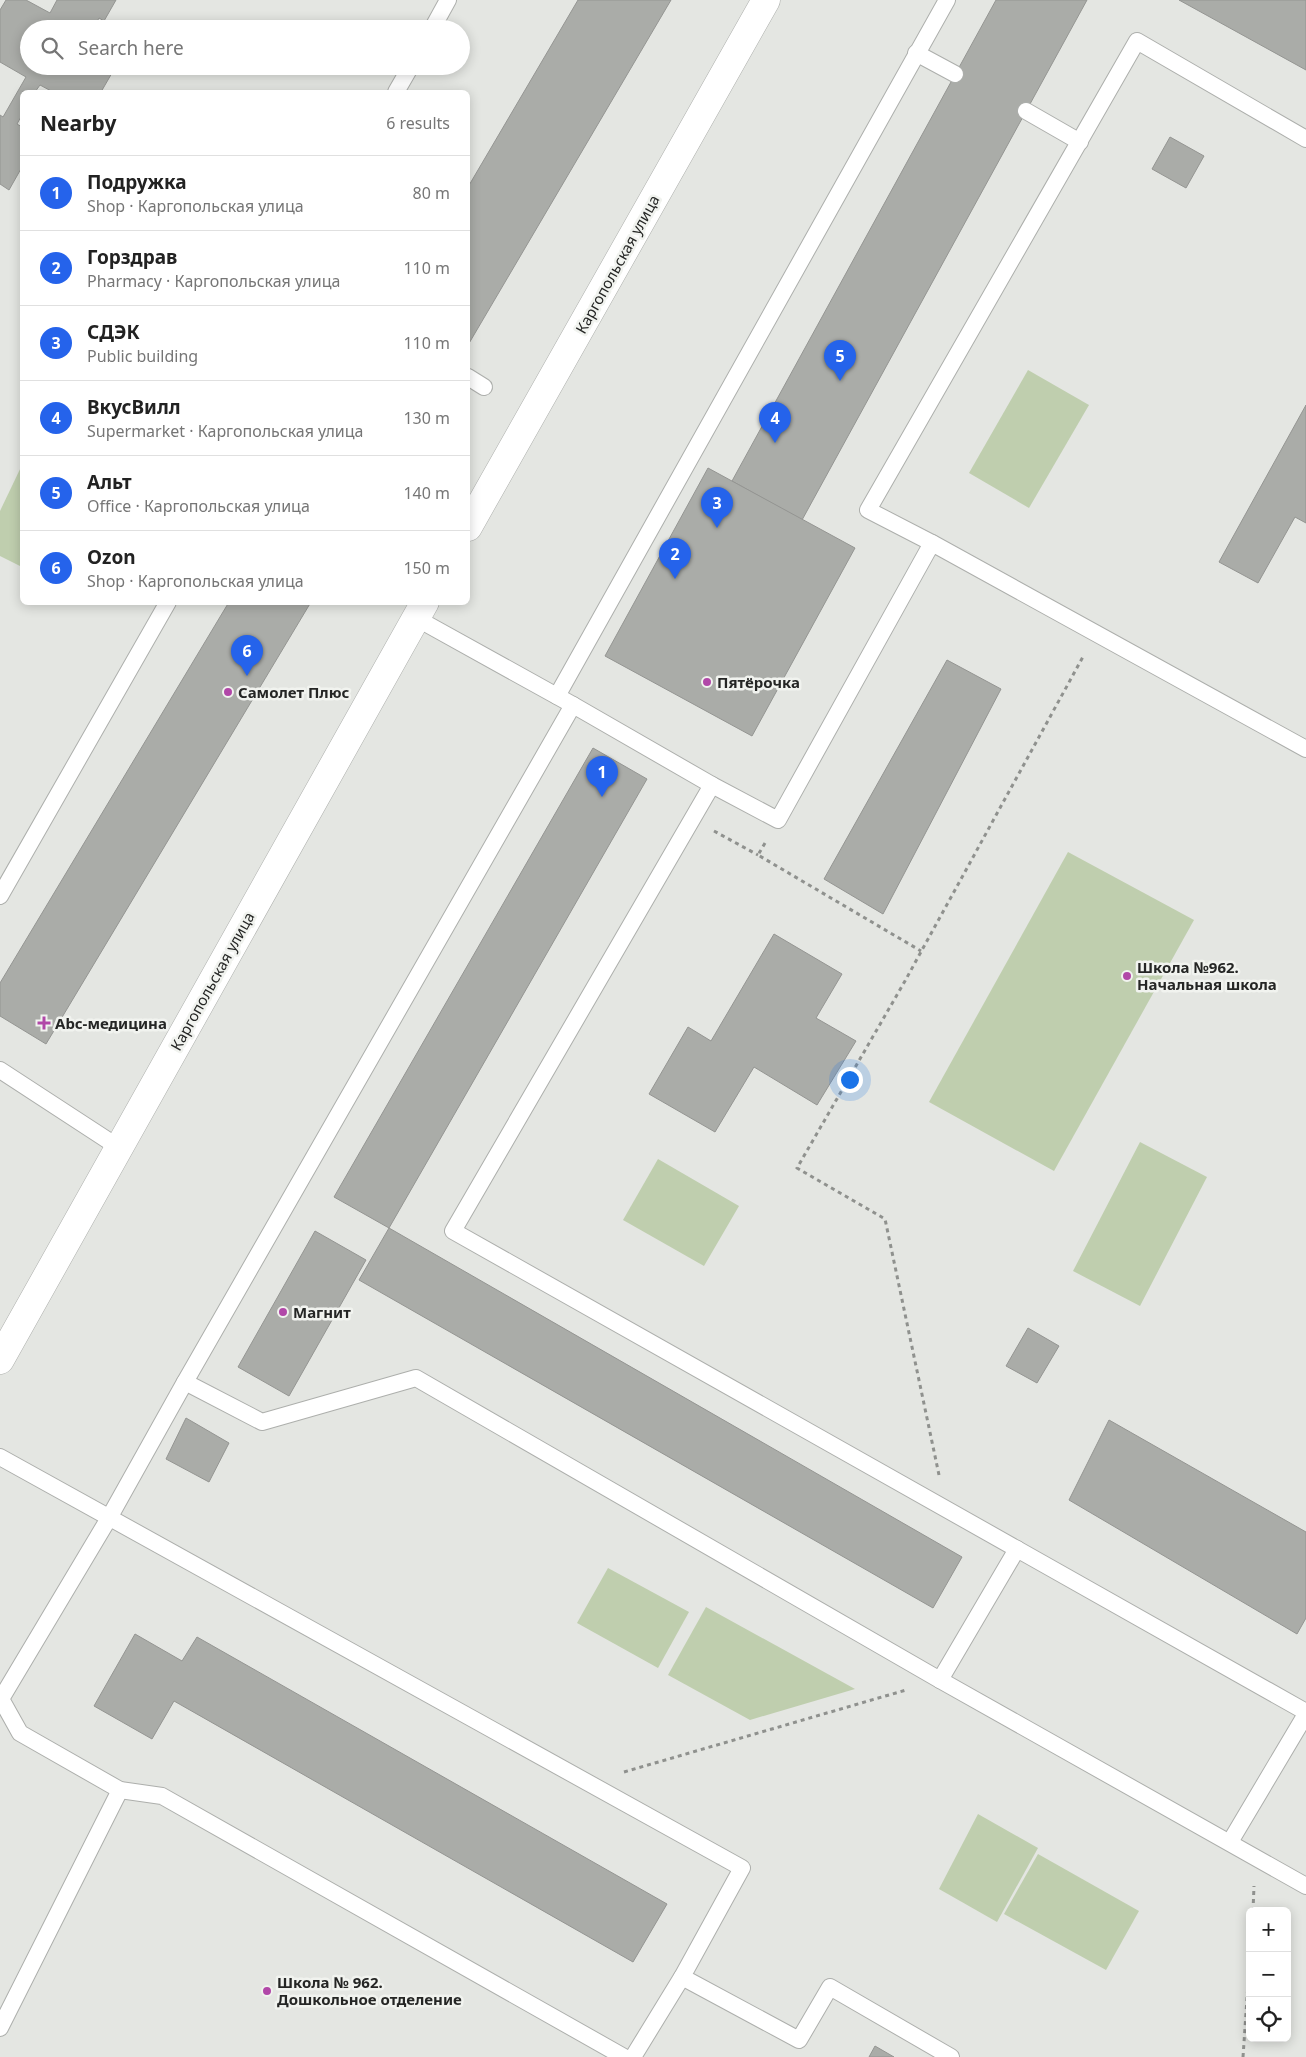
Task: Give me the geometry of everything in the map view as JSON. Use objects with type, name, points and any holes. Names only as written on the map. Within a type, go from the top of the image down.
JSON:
[{"type":"street","name":"Каргопольская улица","points":[[470,523],[766,0]]},
{"type":"street","name":"Каргопольская улица","points":[[0,1360],[421,610]]},
{"type":"lane","points":[[437,20],[448,0]]},
{"type":"lane","points":[[557,696],[947,0]]},
{"type":"lane","points":[[1306,139],[1138,41],[868,510],[932,543],[1306,749]]},
{"type":"lane","points":[[916,53],[956,74]]},
{"type":"lane","points":[[397,90],[405,75]]},
{"type":"lane","points":[[1026,111],[1080,142]]},
{"type":"lane","points":[[470,379],[484,388]]},
{"type":"lane","points":[[421,610],[557,696],[712,785],[778,820],[932,543]]},
{"type":"lane","points":[[0,896],[166,605]]},
{"type":"lane","points":[[573,705],[109,1518],[1,1699],[20,1733],[120,1790],[162,1796],[624,2057]]},
{"type":"lane","points":[[712,785],[691,818],[453,1231],[1306,1713],[1230,1842]]},
{"type":"lane","points":[[0,1070],[118,1147]]},
{"type":"lane","points":[[185,1382],[262,1422],[416,1378],[940,1680],[1306,1886]]},
{"type":"lane","points":[[0,1457],[742,1868],[682,1977],[633,2057]]},
{"type":"lane","points":[[940,1680],[1017,1549]]},
{"type":"lane","points":[[0,2028],[120,1790]]},
{"type":"lane","points":[[682,1977],[799,2040],[830,1987],[951,2057]]},
{"type":"path","points":[[947,1510],[885,1219],[797,1168],[921,952],[1096,634]]},
{"type":"path","points":[[691,818],[758,855],[921,952]]},
{"type":"path","points":[[758,855],[778,820]]},
{"type":"path","points":[[589,1782],[940,1680]]},
{"type":"path","points":[[1243,2057],[1247,1997]]},
{"type":"green space","points":[[1028,370],[1089,405],[1029,508],[969,473]]},
{"type":"green space","points":[[20,469],[20,566],[0,556],[0,511]]},
{"type":"green space","points":[[1068,852],[1194,920],[1054,1171],[929,1102]]},
{"type":"green space","points":[[1140,1142],[1207,1177],[1140,1306],[1073,1271]]},
{"type":"green space","points":[[658,1159],[739,1206],[704,1266],[623,1220]]},
{"type":"green space","points":[[608,1568],[689,1612],[658,1668],[577,1623]]},
{"type":"green space","points":[[706,1607],[855,1689],[750,1720],[668,1675]]},
{"type":"green space","points":[[978,1814],[1038,1848],[997,1922],[939,1889]]},
{"type":"green space","points":[[1038,1854],[1139,1911],[1106,1970],[1004,1914]]},
{"type":"building","points":[[6,0],[26,0],[50,13],[57,0],[116,0],[105,20],[99,18],[98,20],[20,20],[20,74],[0,62],[0,10]]},
{"type":"building","points":[[578,0],[671,0],[470,342],[470,184]]},
{"type":"building","points":[[996,0],[1087,0],[802,520],[732,481]]},
{"type":"building","points":[[1179,0],[1306,0],[1306,70]]},
{"type":"building","points":[[23,75],[111,75],[102,90],[49,90],[40,85],[36,90],[20,90],[20,119],[17,124],[20,126],[20,171],[9,190],[0,184],[0,115],[3,117],[26,77]]},
{"type":"building","points":[[1170,137],[1204,156],[1186,188],[1152,169]]},
{"type":"building","points":[[1306,405],[1306,523],[1295,517],[1258,583],[1219,562]]},
{"type":"building","points":[[708,468],[855,548],[752,736],[605,656]]},
{"type":"building","points":[[227,605],[309,605],[46,1044],[0,1016],[0,983]]},
{"type":"building","points":[[947,660],[1001,689],[883,914],[824,879]]},
{"type":"building","points":[[593,748],[647,779],[389,1228],[334,1197]]},
{"type":"building","points":[[774,934],[842,974],[816,1018],[856,1041],[817,1105],[754,1067],[715,1132],[649,1094],[688,1027],[711,1041]]},
{"type":"building","points":[[389,1228],[962,1557],[933,1608],[359,1280]]},
{"type":"building","points":[[315,1231],[366,1260],[289,1396],[238,1367]]},
{"type":"building","points":[[1028,1328],[1059,1346],[1037,1383],[1006,1366]]},
{"type":"building","points":[[186,1418],[229,1443],[209,1482],[166,1459]]},
{"type":"building","points":[[1109,1420],[1306,1532],[1306,1618],[1297,1634],[1069,1500]]},
{"type":"building","points":[[135,1634],[182,1661],[197,1637],[667,1904],[633,1962],[174,1701],[152,1739],[94,1706]]},
{"type":"building","points":[[875,2046],[894,2057],[869,2057]]},
{"type":"place","name":"Альт","points":[[840,381]]},
{"type":"place","name":"ВкусВилл","points":[[775,443]]},
{"type":"place","name":"СДЭК","points":[[717,528]]},
{"type":"place","name":"Горздрав","points":[[675,579]]},
{"type":"place","name":"Ozon","points":[[247,676]]},
{"type":"place","name":"Пятёрочка","points":[[707,682]]},
{"type":"place","name":"Самолет Плюс","points":[[228,692]]},
{"type":"place","name":"Подружка","points":[[602,797]]},
{"type":"place","name":"Школа №962. Начальная школа","points":[[1127,976]]},
{"type":"place","name":"Abc-медицина","points":[[44,1023]]},
{"type":"place","name":"Магнит","points":[[283,1312]]},
{"type":"place","name":"Школа № 962. Дошкольное отделение","points":[[267,1991]]}]
